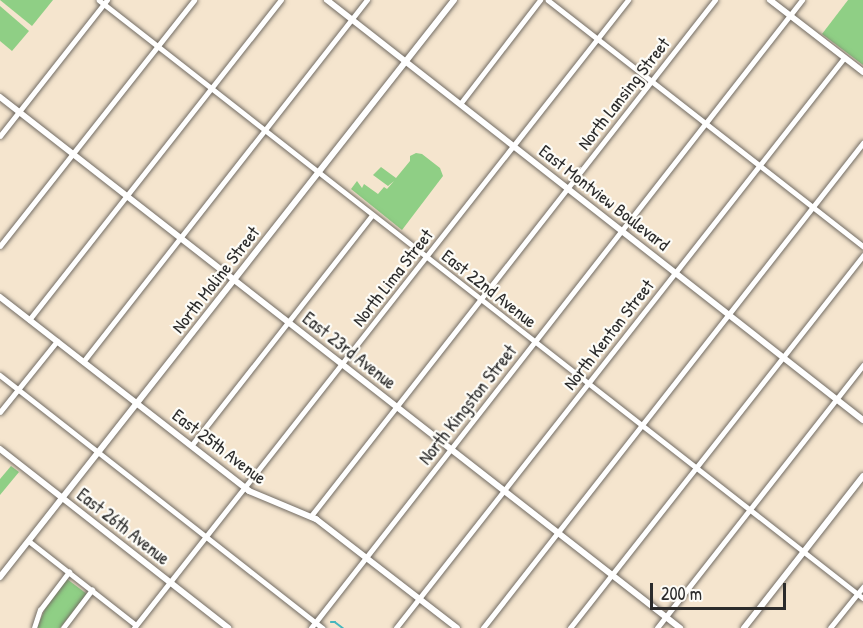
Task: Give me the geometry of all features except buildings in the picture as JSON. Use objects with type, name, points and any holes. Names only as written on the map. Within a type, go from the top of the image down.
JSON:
[{"type":"street","points":[[0,246],[194,0]]},
{"type":"street","points":[[29,320],[281,0]]},
{"type":"street","name":"East Montview Boulevard","points":[[327,0],[863,420]]},
{"type":"street","points":[[83,362],[367,0]]},
{"type":"street","name":"North Moline Street","points":[[0,577],[454,0]]},
{"type":"street","points":[[460,104],[540,0]]},
{"type":"street","points":[[548,0],[863,246]]},
{"type":"street","name":"North Lima Street","points":[[135,626],[343,365],[628,0]]},
{"type":"street","name":"North Lansing Street","points":[[311,516],[715,0]]},
{"type":"street","points":[[770,0],[863,72]]},
{"type":"street","name":"North Kingston Street","points":[[311,628],[802,0]]},
{"type":"street","points":[[0,136],[103,1]]},
{"type":"street","name":"East 22nd Avenue","points":[[103,1],[157,46],[863,598]]},
{"type":"street","name":"North Kenton Street","points":[[396,628],[844,58]]},
{"type":"street","name":"East 23rd Avenue","points":[[0,97],[680,628]]},
{"type":"street","points":[[483,628],[863,143]]},
{"type":"street","points":[[191,447],[372,214]]},
{"type":"street","points":[[570,628],[863,255]]},
{"type":"street","name":"East 25th Avenue","points":[[0,297],[245,488],[268,501],[311,516],[457,628]]},
{"type":"street","points":[[0,412],[57,341]]},
{"type":"street","points":[[657,628],[863,365]]},
{"type":"street","points":[[0,375],[323,628]]},
{"type":"street","name":"East 26th Avenue","points":[[0,449],[228,628]]},
{"type":"street","points":[[744,628],[863,476]]},
{"type":"street","points":[[29,541],[135,626]]},
{"type":"street","points":[[34,628],[40,610],[69,572]]},
{"type":"street","points":[[830,628],[863,587]]},
{"type":"street","points":[[63,628],[92,590]]},
{"type":"green space","points":[[0,0],[53,0],[32,26]]},
{"type":"green space","points":[[848,0],[863,0],[863,65],[822,34]]},
{"type":"green space","points":[[0,6],[29,31],[12,51],[0,41]]},
{"type":"green space","points":[[416,153],[422,154],[440,168],[443,176],[402,230],[351,189],[357,181],[362,188],[364,184],[378,194],[384,187],[387,189],[394,181],[388,186],[373,175],[381,167],[396,178],[410,161],[410,156]]},
{"type":"green space","points":[[11,466],[19,472],[0,495],[0,479]]},
{"type":"green space","points":[[67,579],[87,594],[60,628],[37,628],[45,609]]},
{"type":"waterway","points":[[331,622],[343,628]]}]
